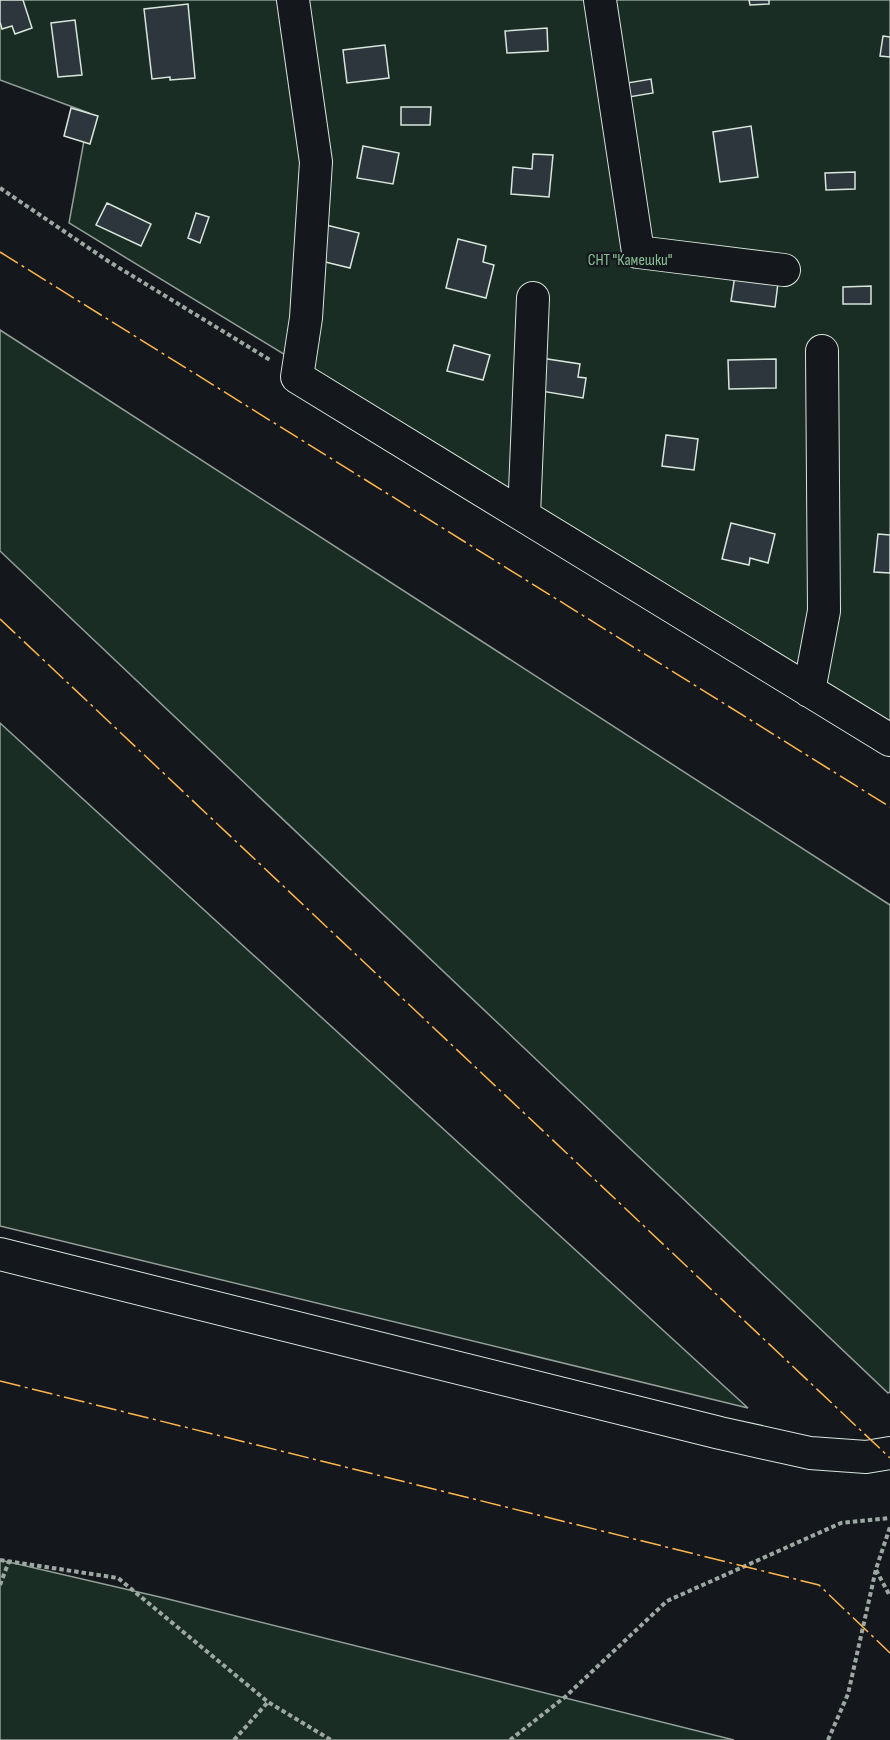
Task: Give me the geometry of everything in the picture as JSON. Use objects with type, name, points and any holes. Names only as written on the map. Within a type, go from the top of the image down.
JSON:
[{"type":"street","points":[[293,0],[316,162],[306,318],[297,376],[890,740]]},
{"type":"street","points":[[600,0],[638,252],[784,270]]},
{"type":"street","points":[[524,516],[533,298]]},
{"type":"street","points":[[810,691],[824,611],[822,351]]},
{"type":"street","points":[[0,1254],[720,1433],[810,1453],[866,1457],[890,1453]]},
{"type":"path","points":[[0,188],[108,261],[297,376]]},
{"type":"path","points":[[510,1740],[565,1697],[668,1601],[841,1523],[890,1518]]},
{"type":"path","points":[[828,1740],[848,1694],[876,1569],[890,1527]]},
{"type":"path","points":[[0,1560],[118,1578],[268,1702],[331,1740]]},
{"type":"path","points":[[0,1585],[9,1561]]},
{"type":"path","points":[[876,1569],[890,1596]]},
{"type":"path","points":[[234,1740],[268,1702]]},
{"type":"green space","name":"СНТ \"Камешки\"","points":[[0,0],[890,0],[890,724],[69,223],[89,113],[0,80]]},
{"type":"green space","points":[[0,330],[890,905],[890,1392],[888,1393],[0,551]]},
{"type":"green space","points":[[0,723],[748,1408],[0,1226]]},
{"type":"green space","points":[[0,1560],[164,1598],[734,1740],[0,1740]]},
{"type":"building","points":[[0,0],[23,0],[32,28],[15,34],[12,26],[2,29]]},
{"type":"building","points":[[749,0],[769,0],[769,4],[750,5]]},
{"type":"building","points":[[188,4],[195,78],[152,79],[144,9]]},
{"type":"building","points":[[75,20],[82,75],[58,77],[51,23]]},
{"type":"building","points":[[547,28],[548,51],[507,53],[505,31]]},
{"type":"building","points":[[883,36],[890,37],[890,57],[880,56]]},
{"type":"building","points":[[385,45],[389,78],[347,83],[343,50]]},
{"type":"building","points":[[651,79],[653,93],[629,97],[627,83]]},
{"type":"building","points":[[401,107],[431,107],[430,125],[401,125]]},
{"type":"building","points":[[71,108],[98,116],[90,144],[64,136]]},
{"type":"building","points":[[751,126],[758,177],[720,182],[713,132]]},
{"type":"building","points":[[363,146],[399,153],[393,184],[357,178]]},
{"type":"building","points":[[533,154],[553,155],[549,197],[511,194],[513,167],[532,169]]},
{"type":"building","points":[[855,172],[855,189],[826,190],[825,173]]},
{"type":"building","points":[[107,203],[151,224],[141,246],[96,225]]},
{"type":"building","points":[[196,213],[209,217],[200,243],[188,238]]},
{"type":"building","points":[[326,225],[359,233],[350,268],[317,260]]},
{"type":"building","points":[[458,239],[486,246],[483,262],[494,265],[486,298],[446,288]]},
{"type":"building","points":[[736,269],[779,275],[775,307],[731,301]]},
{"type":"building","points":[[871,286],[871,304],[843,304],[843,287]]},
{"type":"building","points":[[454,345],[490,355],[483,380],[447,371]]},
{"type":"building","points":[[541,358],[580,364],[578,377],[586,378],[583,398],[535,390]]},
{"type":"building","points":[[776,359],[776,388],[729,389],[728,360]]},
{"type":"building","points":[[666,435],[698,439],[694,470],[662,466]]},
{"type":"building","points":[[731,523],[775,534],[768,563],[750,558],[749,565],[722,559]]},
{"type":"building","points":[[878,534],[890,535],[890,573],[874,572]]},
{"type":"power","points":[[0,252],[890,807]]},
{"type":"power","points":[[0,619],[890,1458]]},
{"type":"power","points":[[0,1381],[819,1585],[890,1653]]}]
